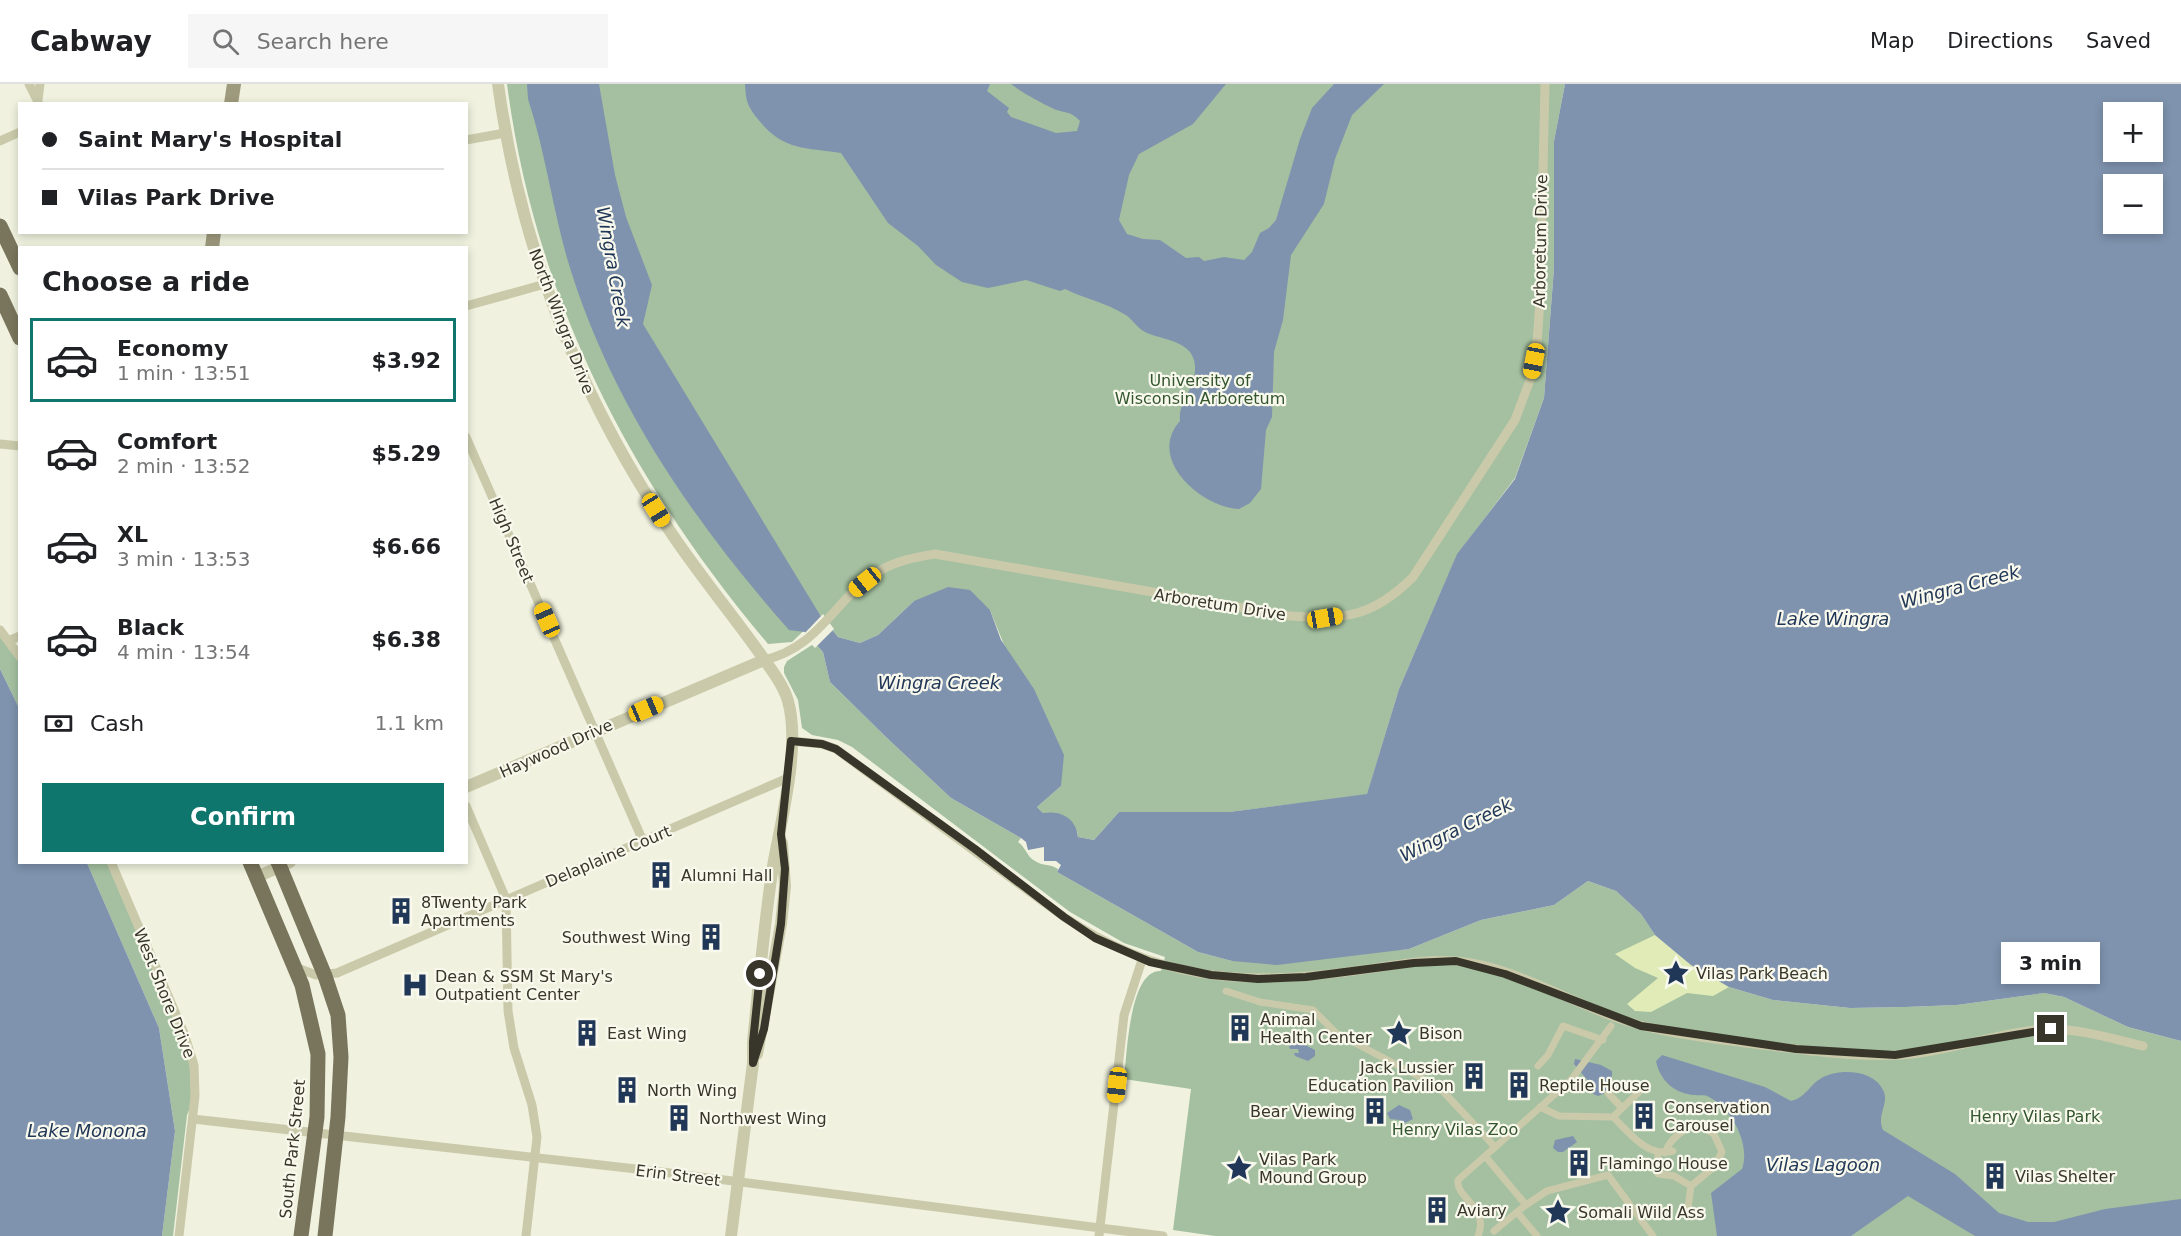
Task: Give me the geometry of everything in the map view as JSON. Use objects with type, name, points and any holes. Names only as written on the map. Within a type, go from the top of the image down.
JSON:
[{"type":"main road","points":[[231,102],[234,84]]},
{"type":"main road","points":[[0,226],[4,246],[18,265]]},
{"type":"main road","points":[[0,295],[18,334]]},
{"type":"main road","name":"South Park Street","points":[[251,864],[296,967],[312,1022],[318,1054],[314,1133],[301,1236]]},
{"type":"main road","points":[[282,864],[338,1015],[341,1057],[336,1136],[325,1236]]},
{"type":"street","points":[[29,84],[38,102]]},
{"type":"street","points":[[38,102],[40,84]]},
{"type":"street","name":"North Wingra Drive","points":[[498,84],[505,133],[520,202],[545,284],[574,362],[612,438],[665,525],[764,660],[788,701],[791,741],[781,834],[785,869],[781,924],[764,1029],[753,1063],[731,1236]]},
{"type":"street","name":"Arboretum Drive","points":[[780,656],[807,641],[855,590],[875,574],[901,560],[935,554],[1290,616],[1325,618],[1362,612],[1391,599],[1413,577],[1503,439],[1515,420],[1530,380],[1537,342],[1540,300],[1545,84]]},
{"type":"street","points":[[0,141],[18,133]]},
{"type":"street","points":[[468,140],[505,133]]},
{"type":"street","points":[[468,305],[545,284]]},
{"type":"street","name":"High Street","points":[[468,442],[643,842]]},
{"type":"street","points":[[0,444],[18,446]]},
{"type":"street","points":[[0,630],[18,654]]},
{"type":"street","points":[[8,641],[18,637]]},
{"type":"street","name":"Haywood Drive","points":[[468,786],[764,660],[780,656]]},
{"type":"street","points":[[791,741],[822,744],[836,749],[975,849],[1064,917],[1095,938],[1142,960],[1211,975],[1258,979],[1306,977],[1414,963],[1456,961],[1505,974],[1641,1026],[1796,1049],[1895,1055],[2051,1029],[2143,1046]]},
{"type":"street","name":"Delaplaine Court","points":[[325,976],[337,974],[788,778]]},
{"type":"street","points":[[468,811],[506,899],[507,1002],[514,1048],[532,1105],[537,1137],[526,1236]]},
{"type":"street","name":"West Shore Drive","points":[[112,864],[188,1043],[196,1082],[179,1236]]},
{"type":"street","points":[[257,877],[282,864]]},
{"type":"street","points":[[1099,1232],[1124,1015],[1142,960]]},
{"type":"street","points":[[296,967],[325,976]]},
{"type":"street","points":[[1226,991],[1260,1002],[1313,1010],[1336,1034],[1438,1088],[1466,1113],[1495,1147]]},
{"type":"street","points":[[1538,1066],[1548,1055],[1563,1026],[1601,1043]]},
{"type":"street","points":[[1611,1026],[1601,1043],[1570,1080],[1457,1183],[1480,1215],[1480,1232],[1496,1233],[1517,1212],[1547,1191],[1608,1175],[1653,1236]]},
{"type":"street","points":[[1613,1117],[1642,1089]]},
{"type":"street","points":[[1608,1093],[1622,1108]]},
{"type":"street","points":[[1540,1107],[1559,1116],[1613,1117],[1646,1147],[1665,1152]]},
{"type":"street","name":"Erin Street","points":[[193,1119],[738,1182],[1099,1232],[1163,1236]]},
{"type":"street","points":[[1688,1208],[1691,1186],[1705,1177],[1722,1156],[1714,1134],[1700,1125],[1686,1128],[1668,1147],[1658,1174],[1674,1176],[1691,1186]]},
{"type":"street","points":[[1485,1156],[1526,1205]]},
{"type":"street","points":[[1517,1212],[1537,1236]]},
{"type":"green space","name":"University of Wisconsin Arboretum","points":[[507,84],[1565,84],[1554,141],[1554,268],[1544,398],[1515,478],[1457,555],[1399,689],[1367,795],[1229,812],[1119,812],[1094,840],[1078,837],[1077,831],[1043,813],[1037,807],[1061,786],[990,610],[914,601],[878,635],[860,643],[838,637],[820,615],[792,642],[768,644],[718,582],[673,518],[632,451],[596,383],[566,312],[540,239],[521,163]]},
{"type":"green space","points":[[0,630],[18,656],[18,706],[0,669]]},
{"type":"green space","name":"Henry Vilas Park","points":[[815,643],[823,652],[830,682],[951,798],[1021,838],[1018,842],[1035,861],[1055,867],[1058,869],[1057,872],[1198,952],[1232,961],[1409,949],[1481,920],[1554,905],[1588,881],[1616,891],[1641,914],[1655,935],[1691,965],[1729,987],[1773,1000],[1850,1008],[1905,1007],[1957,1005],[2044,993],[2064,997],[2128,1027],[2181,1041],[2181,1236],[1215,1236],[1173,1230],[1191,1089],[1124,1079],[1136,998],[1142,984],[1150,974],[1161,971],[1165,957],[1124,943],[1070,912],[852,747],[838,740],[812,735],[802,728],[798,700],[784,673],[784,667],[787,661]]},
{"type":"green space","points":[[87,864],[111,864],[184,1033],[195,1096],[187,1115],[173,1236],[162,1236],[175,1131],[159,1028]]},
{"type":"sand","name":"Vilas Park Beach","points":[[1655,935],[1691,965],[1729,987],[1713,996],[1687,993],[1651,1012],[1635,1011],[1627,1004],[1658,978],[1635,968],[1615,954]]},
{"type":"water","name":"Lake Wingra","points":[[527,84],[599,84],[615,175],[626,217],[652,285],[643,324],[820,615],[838,637],[860,643],[878,635],[914,601],[948,587],[970,590],[990,610],[1001,640],[1034,689],[1064,755],[1061,786],[1037,807],[1043,813],[1056,813],[1067,817],[1077,830],[1078,837],[1094,840],[1119,812],[1229,812],[1367,794],[1399,689],[1457,554],[1515,479],[1544,398],[1554,268],[1554,141],[1565,84],[2181,84],[2181,1041],[2128,1027],[2064,997],[2044,993],[1957,1005],[1905,1007],[1850,1008],[1773,1000],[1729,987],[1691,965],[1655,935],[1641,914],[1616,891],[1588,881],[1554,905],[1481,920],[1409,949],[1277,965],[1232,961],[1198,952],[1057,872],[1061,865],[1056,861],[1044,861],[1044,847],[1028,850],[1026,842],[1021,838],[951,798],[830,682],[823,652],[805,632],[789,630],[753,588],[687,501],[657,456],[606,361],[567,258],[528,99]]},
{"type":"water","points":[[745,84],[990,84],[987,91],[1009,108],[1007,112],[1011,117],[1056,133],[1077,131],[1080,121],[1070,114],[1037,100],[1011,84],[1226,84],[1193,124],[1139,154],[1129,175],[1119,220],[1127,234],[1143,239],[1160,240],[1186,258],[1199,257],[1204,261],[1224,257],[1244,260],[1252,252],[1260,233],[1276,220],[1300,139],[1312,108],[1334,84],[1384,84],[1352,115],[1335,159],[1324,204],[1291,255],[1283,320],[1274,352],[1272,417],[1266,430],[1261,489],[1250,503],[1239,509],[1209,500],[1182,478],[1174,465],[1170,450],[1171,436],[1180,421],[1182,406],[1195,374],[1193,357],[1183,346],[1145,332],[1117,310],[1065,289],[1060,291],[1026,280],[988,288],[962,282],[936,265],[918,246],[888,223],[841,153],[794,146],[766,129],[749,106]]},
{"type":"water","name":"Lake Monona","points":[[0,669],[18,706],[18,864],[87,864],[159,1028],[175,1131],[162,1236],[0,1236]]},
{"type":"water","points":[[1301,1043],[1315,1050],[1315,1056],[1308,1061],[1295,1056],[1294,1053],[1299,1053],[1298,1049],[1290,1049],[1289,1046]]},
{"type":"water","name":"Vilas Lagoon","points":[[1662,1055],[1765,1087],[1791,1101],[1803,1095],[1827,1075],[1845,1072],[1863,1074],[1878,1083],[1885,1095],[1881,1119],[1883,1130],[1955,1174],[1999,1213],[2028,1222],[2054,1222],[2105,1209],[2181,1199],[2181,1236],[1975,1236],[1908,1196],[1851,1236],[1717,1236],[1711,1193],[1742,1169],[1744,1149],[1741,1138],[1725,1109],[1717,1102],[1706,1096],[1681,1092],[1665,1080],[1656,1061]]},
{"type":"water","points":[[1575,1059],[1601,1065],[1612,1071],[1612,1085],[1608,1092],[1598,1096],[1593,1094],[1590,1083],[1574,1064]]},
{"type":"water","points":[[1399,1105],[1410,1110],[1413,1119],[1403,1124],[1400,1120],[1390,1119],[1387,1113]]},
{"type":"water","points":[[1573,1136],[1577,1142],[1563,1152],[1558,1152],[1553,1148],[1555,1140]]},
{"type":"pier","points":[[823,614],[834,629],[815,648],[803,635]]},
{"type":"place","name":"Alumni Hall","points":[[661,875]]},
{"type":"place","name":"8Twenty Park Apartments","points":[[401,911]]},
{"type":"place","name":"Southwest Wing","points":[[711,937]]},
{"type":"place","name":"Vilas Park Beach","points":[[1676,973]]},
{"type":"place","name":"Dean & SSM St Mary's Outpatient Center","points":[[415,985]]},
{"type":"place","name":"Animal Health Center","points":[[1240,1028]]},
{"type":"place","name":"East Wing","points":[[587,1033]]},
{"type":"place","name":"Bison","points":[[1399,1033]]},
{"type":"place","name":"Jack Lussier Education Pavilion","points":[[1474,1076]]},
{"type":"place","name":"Reptile House","points":[[1519,1085]]},
{"type":"place","name":"North Wing","points":[[627,1090]]},
{"type":"place","name":"Bear Viewing","points":[[1375,1111]]},
{"type":"place","name":"Conservation Carousel","points":[[1644,1116]]},
{"type":"place","name":"Northwest Wing","points":[[679,1118]]},
{"type":"place","name":"Flamingo House","points":[[1579,1163]]},
{"type":"place","name":"Vilas Park Mound Group","points":[[1239,1168]]},
{"type":"place","name":"Vilas Shelter","points":[[1995,1176]]},
{"type":"place","name":"Aviary","points":[[1437,1210]]},
{"type":"place","name":"Somali Wild Ass","points":[[1558,1212]]},
{"type":"route","points":[[760,974],[753,1063],[764,1029],[781,924],[785,886],[781,834],[791,741],[822,744],[836,749],[861,765],[1095,938],[1142,960],[1193,972],[1233,978],[1306,977],[1434,960],[1456,961],[1494,970],[1641,1026],[1714,1039],[1853,1053],[1913,1054],[2029,1031],[2051,1029]]},
{"type":"water label","name":"Wingra Creek","points":[[613,267]]},
{"type":"water label","name":"Wingra Creek","points":[[1960,587]]},
{"type":"water label","name":"Wingra Creek","points":[[939,683]]},
{"type":"water label","name":"Wingra Creek","points":[[1456,830]]},
{"type":"park label","name":"Henry Vilas Zoo","points":[[1455,1129]]}]
